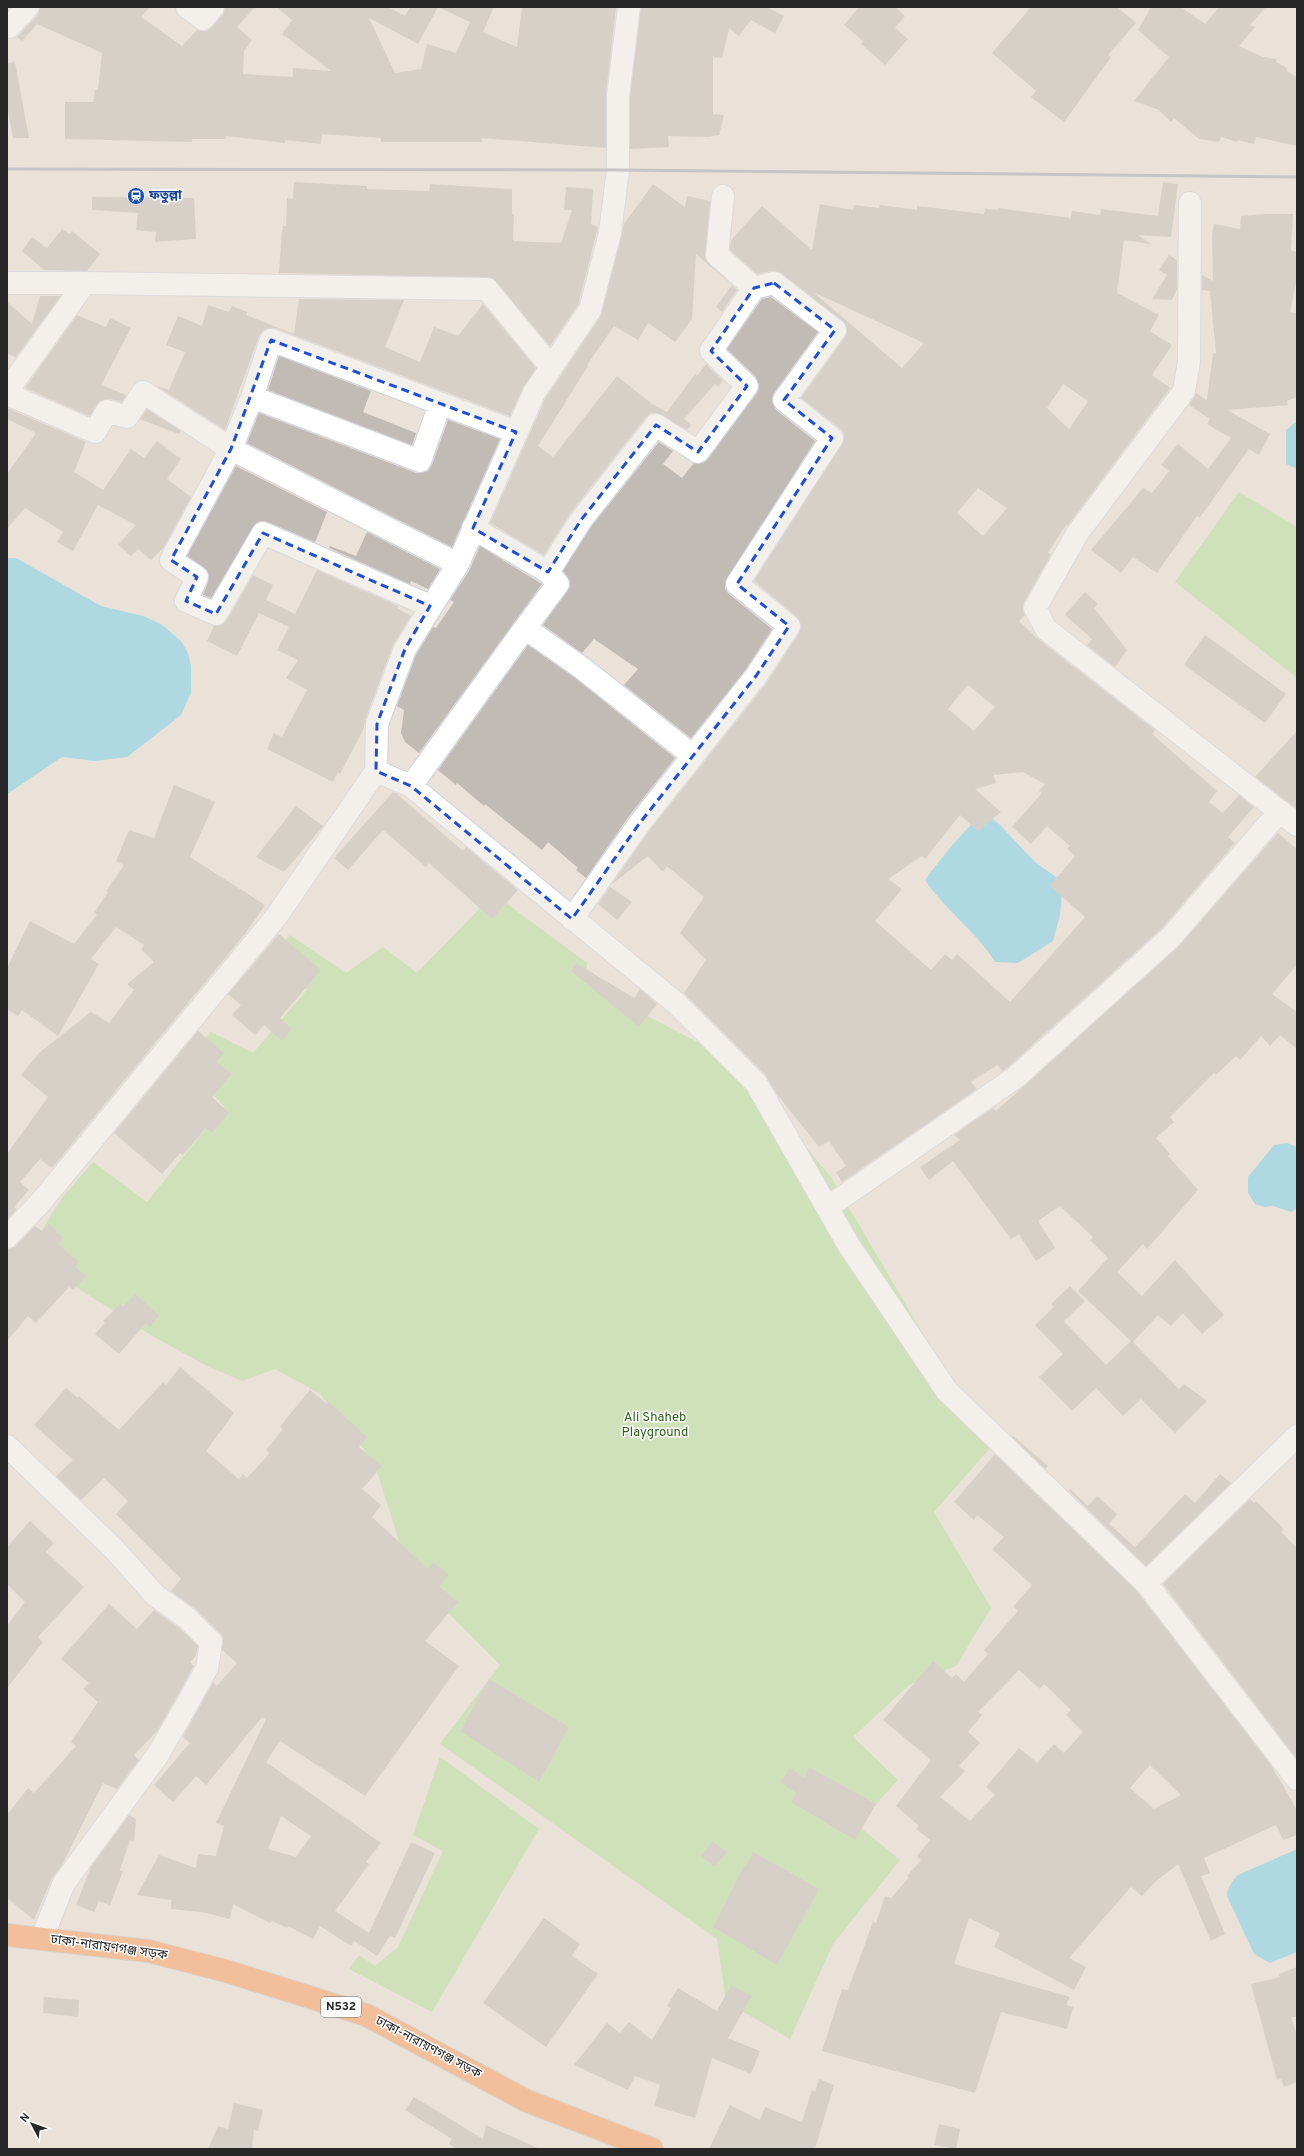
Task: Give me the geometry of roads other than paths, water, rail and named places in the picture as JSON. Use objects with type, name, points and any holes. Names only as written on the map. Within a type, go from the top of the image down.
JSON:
[{"type":"highway","name":"ঢাকা-নারায়ণগঞ্জ সড়ক","points":[[7,1935],[148,1951],[226,1971],[366,2016],[527,2101],[652,2149]]},
{"type":"street","points":[[7,25],[9,27],[28,7]]},
{"type":"street","points":[[187,7],[203,19],[213,7]]},
{"type":"street","points":[[7,1237],[40,1203],[276,917],[376,771],[377,724],[405,649],[430,606],[458,564],[534,393],[590,310],[610,233],[618,170],[618,96],[629,7]]},
{"type":"street","points":[[723,196],[717,255],[754,288]]},
{"type":"street","points":[[1190,203],[1189,361],[1184,391],[1077,534],[1035,608],[1046,629],[1297,825]]},
{"type":"street","points":[[7,284],[85,283],[487,289],[551,367]]},
{"type":"street","points":[[85,283],[7,392],[95,432],[107,411],[127,417],[143,392],[231,449],[458,564]]},
{"type":"street","points":[[548,572],[581,520],[656,424],[698,452],[747,386],[711,351],[754,288],[774,283],[834,330],[784,400],[832,438],[737,584],[789,626],[756,676],[638,824],[572,919]]},
{"type":"street","points":[[430,606],[263,533],[216,614],[186,601],[197,577],[171,560],[231,449],[252,397],[271,340],[516,432]]},
{"type":"street","points":[[252,397],[420,461],[440,404]]},
{"type":"street","points":[[411,786],[558,584],[548,572],[473,528]]},
{"type":"street","points":[[525,628],[582,668],[692,755]]},
{"type":"street","points":[[376,771],[411,786],[676,1003],[756,1083],[848,1244],[947,1391],[1146,1583],[1297,1779]]},
{"type":"street","points":[[828,1207],[1016,1077],[1171,937],[1280,811]]},
{"type":"street","points":[[1146,1583],[1297,1436]]},
{"type":"street","points":[[7,1446],[114,1549],[155,1595],[187,1618],[211,1642],[207,1668],[182,1713],[157,1756],[64,1883],[42,1938]]},
{"type":"water","points":[[1297,421],[1297,469],[1286,464],[1286,430]]},
{"type":"water","points":[[7,558],[16,558],[101,606],[143,616],[161,624],[181,641],[188,653],[191,666],[191,693],[181,715],[127,757],[94,761],[62,757],[7,794]]},
{"type":"water","points":[[985,813],[999,824],[1035,862],[1063,882],[1060,915],[1053,941],[1018,963],[995,962],[979,940],[933,891],[925,880],[960,836]]},
{"type":"water","points":[[1287,1143],[1297,1147],[1297,1208],[1291,1212],[1273,1206],[1264,1207],[1255,1204],[1248,1193],[1248,1177],[1274,1145]]},
{"type":"water","points":[[1297,1849],[1297,1952],[1270,1963],[1254,1954],[1227,1896],[1228,1890],[1238,1875]]},
{"type":"railway","points":[[7,169],[618,170],[1297,177]]},
{"type":"place","name":"ফতুল্লা","points":[[136,196]]},
{"type":"park label","name":"Ali Shaheb Playground","points":[[655,1426]]}]
